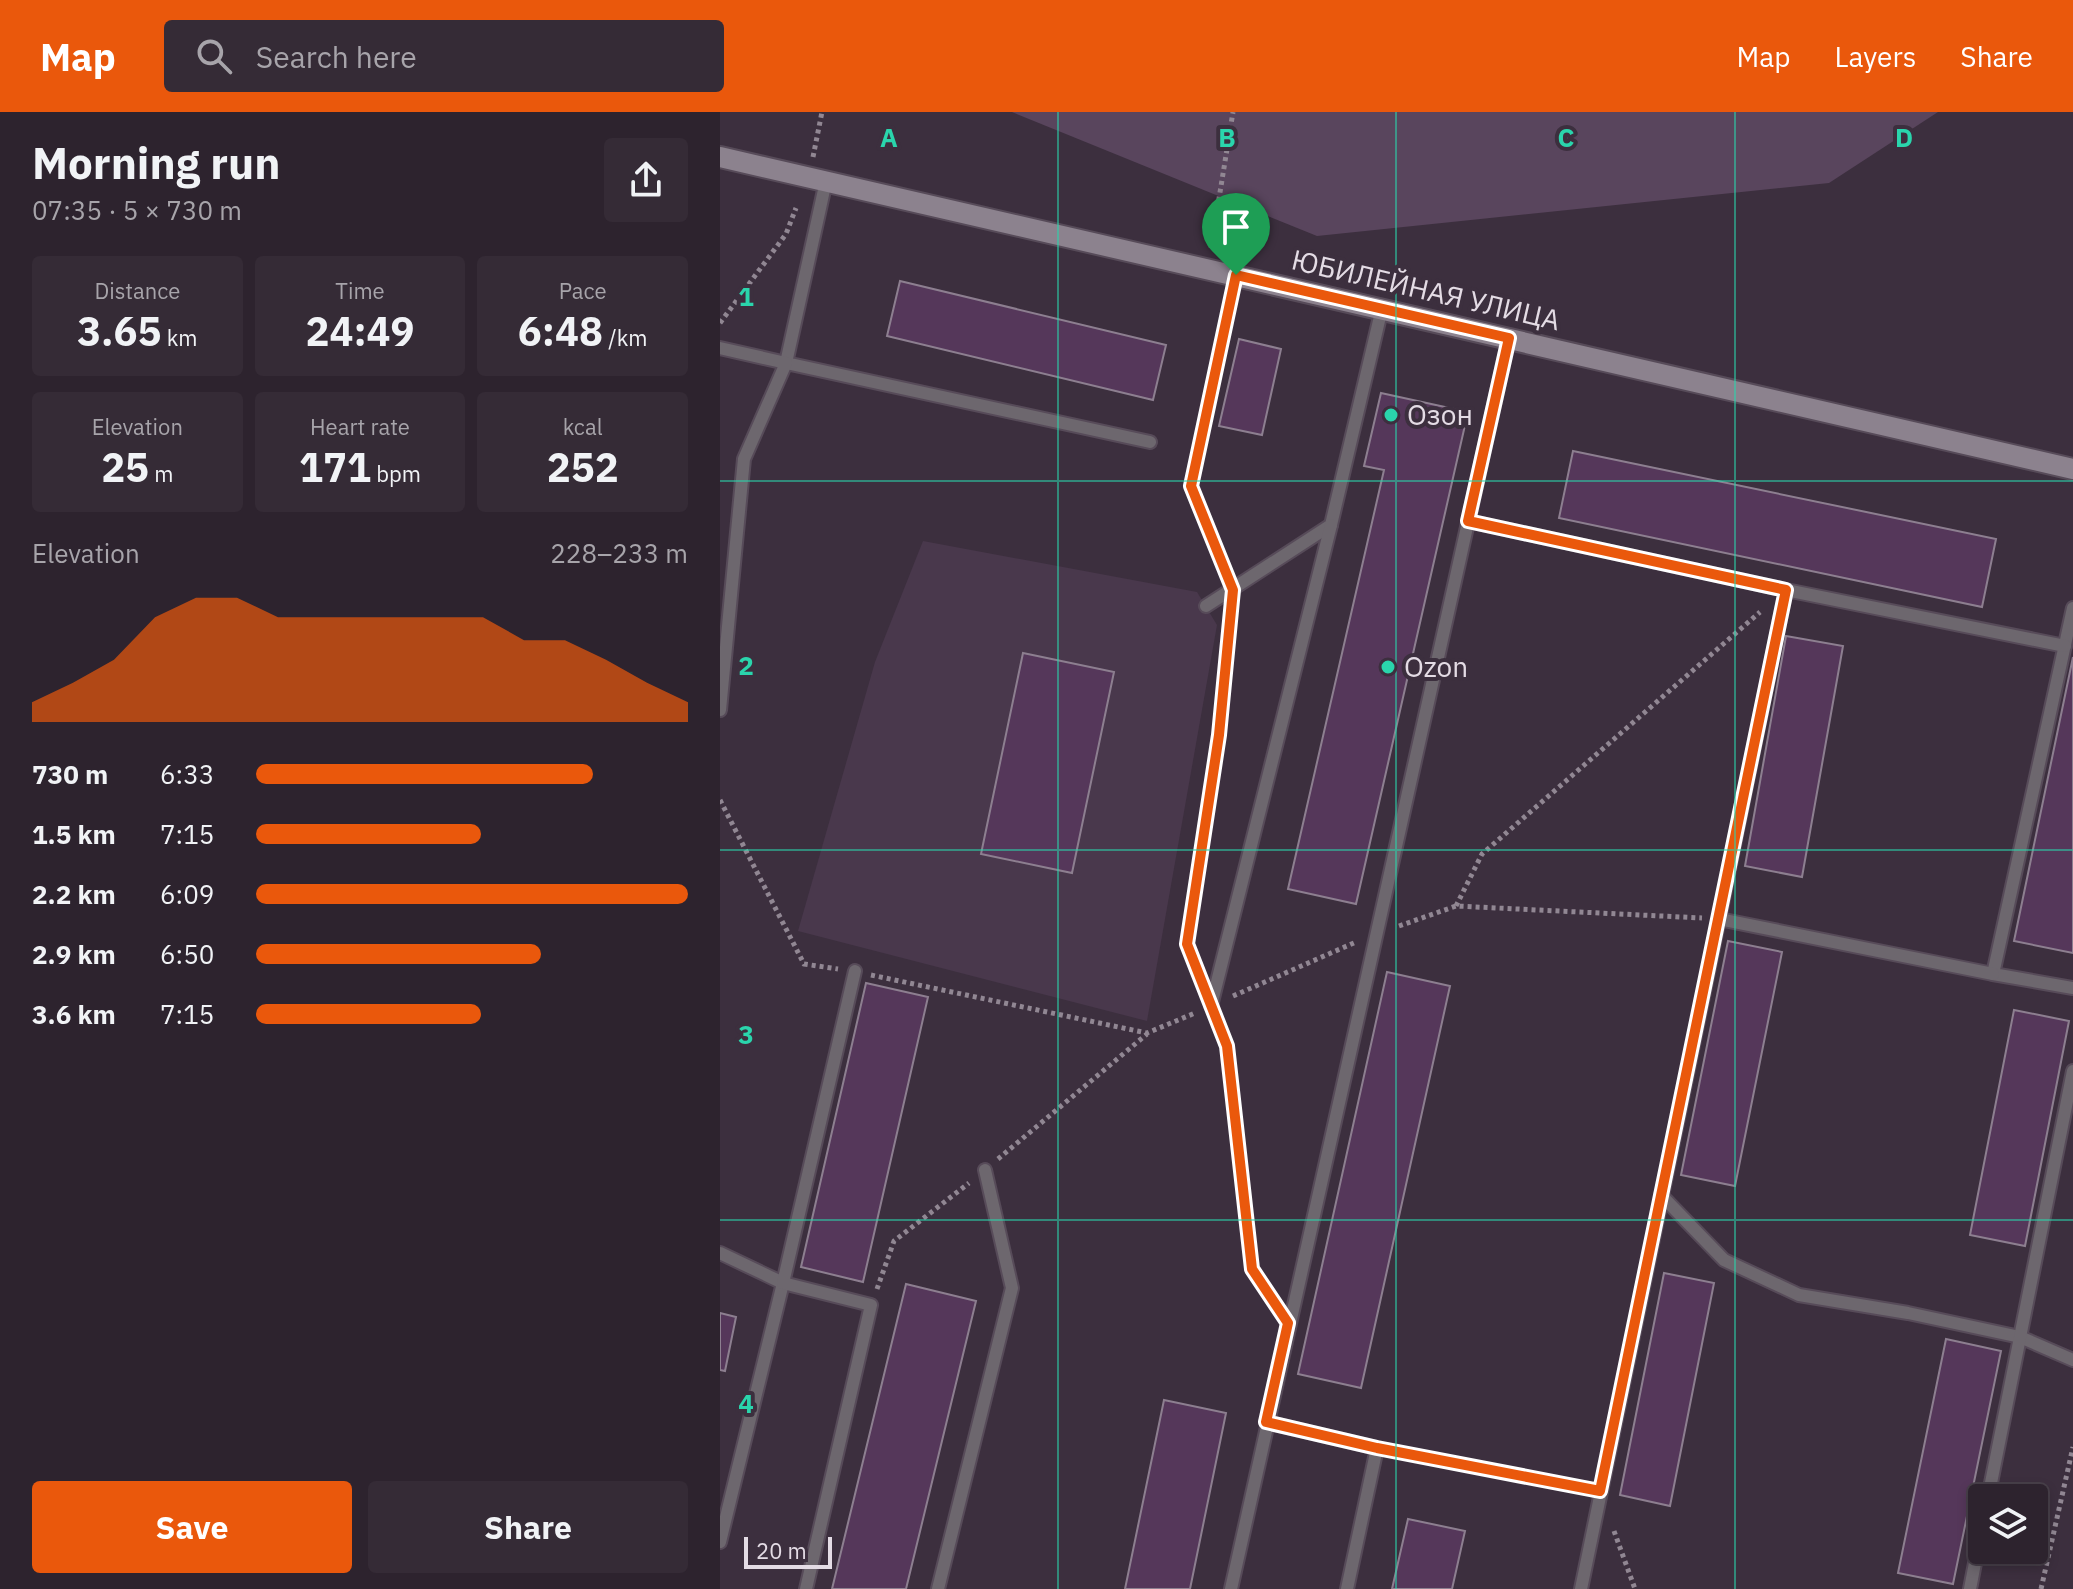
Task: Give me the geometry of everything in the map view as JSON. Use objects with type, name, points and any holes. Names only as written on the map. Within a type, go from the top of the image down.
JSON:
[{"type":"street","name":"ЮБИЛЕЙНАЯ УЛИЦА","points":[[720,157],[2073,469]]},
{"type":"lane","points":[[720,710],[744,459],[786,363],[817,179]]},
{"type":"lane","points":[[1211,1006],[1382,308]]},
{"type":"lane","points":[[1231,1589],[1509,338]]},
{"type":"lane","points":[[720,348],[1150,442]]},
{"type":"lane","points":[[1468,521],[2065,646]]},
{"type":"lane","points":[[1206,606],[1331,525]]},
{"type":"lane","points":[[1581,1589],[1786,590]]},
{"type":"lane","points":[[1993,974],[2073,608]]},
{"type":"lane","points":[[1719,919],[2073,988]]},
{"type":"lane","points":[[720,1542],[855,971]]},
{"type":"lane","points":[[1991,1484],[2073,1071]]},
{"type":"lane","points":[[938,1589],[1012,1288],[985,1170]]},
{"type":"lane","points":[[1661,1195],[1724,1260],[1799,1295],[1908,1313],[2020,1337],[2073,1360]]},
{"type":"lane","points":[[720,1253],[783,1283],[871,1305],[806,1589]]},
{"type":"lane","points":[[1266,1422],[1377,1448],[1347,1589]]},
{"type":"lane","points":[[1970,1589],[1975,1564]]},
{"type":"path","points":[[720,323],[786,234],[817,179],[822,112]]},
{"type":"path","points":[[1208,268],[1233,112]]},
{"type":"path","points":[[1236,275],[1191,486],[1233,590],[1219,735],[1187,944],[1227,1046],[1252,1269],[1288,1323]]},
{"type":"path","points":[[1456,906],[1482,854],[1786,590]]},
{"type":"path","points":[[720,800],[804,964],[855,971],[1147,1033],[1375,934],[1456,906],[1719,919]]},
{"type":"path","points":[[2041,1589],[2073,1447]]},
{"type":"path","points":[[1377,1448],[1600,1491],[1635,1589]]},
{"type":"shaded area","points":[[1012,112],[1938,112],[1829,183],[1317,236]]},
{"type":"shaded area","points":[[923,541],[1197,592],[1217,625],[1147,1021],[798,931],[875,662]]},
{"type":"building","points":[[900,281],[1166,345],[1153,400],[887,336]]},
{"type":"building","points":[[1239,339],[1281,349],[1262,435],[1219,426]]},
{"type":"building","points":[[1381,393],[1468,412],[1356,904],[1288,889],[1384,470],[1364,466]]},
{"type":"building","points":[[1573,451],[1996,539],[1982,607],[1559,518]]},
{"type":"building","points":[[1786,636],[1843,646],[1802,877],[1745,866]]},
{"type":"building","points":[[1023,653],[1114,672],[1072,873],[981,854]]},
{"type":"building","points":[[2073,657],[2073,953],[2014,941]]},
{"type":"building","points":[[1728,941],[1782,952],[1735,1186],[1681,1175]]},
{"type":"building","points":[[1387,972],[1450,986],[1361,1388],[1298,1374]]},
{"type":"building","points":[[866,983],[928,997],[863,1282],[801,1267]]},
{"type":"building","points":[[2014,1010],[2069,1021],[2025,1246],[1970,1235]]},
{"type":"building","points":[[1664,1273],[1714,1283],[1670,1506],[1620,1495]]},
{"type":"building","points":[[906,1284],[976,1301],[906,1589],[832,1589]]},
{"type":"building","points":[[720,1313],[736,1317],[725,1371],[720,1370]]},
{"type":"building","points":[[1946,1339],[2001,1351],[1974,1484],[1968,1484],[1968,1511],[1953,1584],[1898,1573]]},
{"type":"building","points":[[1164,1400],[1226,1413],[1190,1589],[1125,1589]]},
{"type":"building","points":[[1408,1519],[1465,1531],[1452,1589],[1392,1589]]},
{"type":"place","name":"Озон","points":[[1391,415]]},
{"type":"place","name":"Ozon","points":[[1388,667]]},
{"type":"route","points":[[1236,275],[1509,338],[1468,521],[1786,590],[1600,1491],[1377,1448],[1266,1422],[1288,1323],[1252,1269],[1227,1046],[1187,944],[1219,735],[1233,590],[1191,486],[1236,275]]}]
